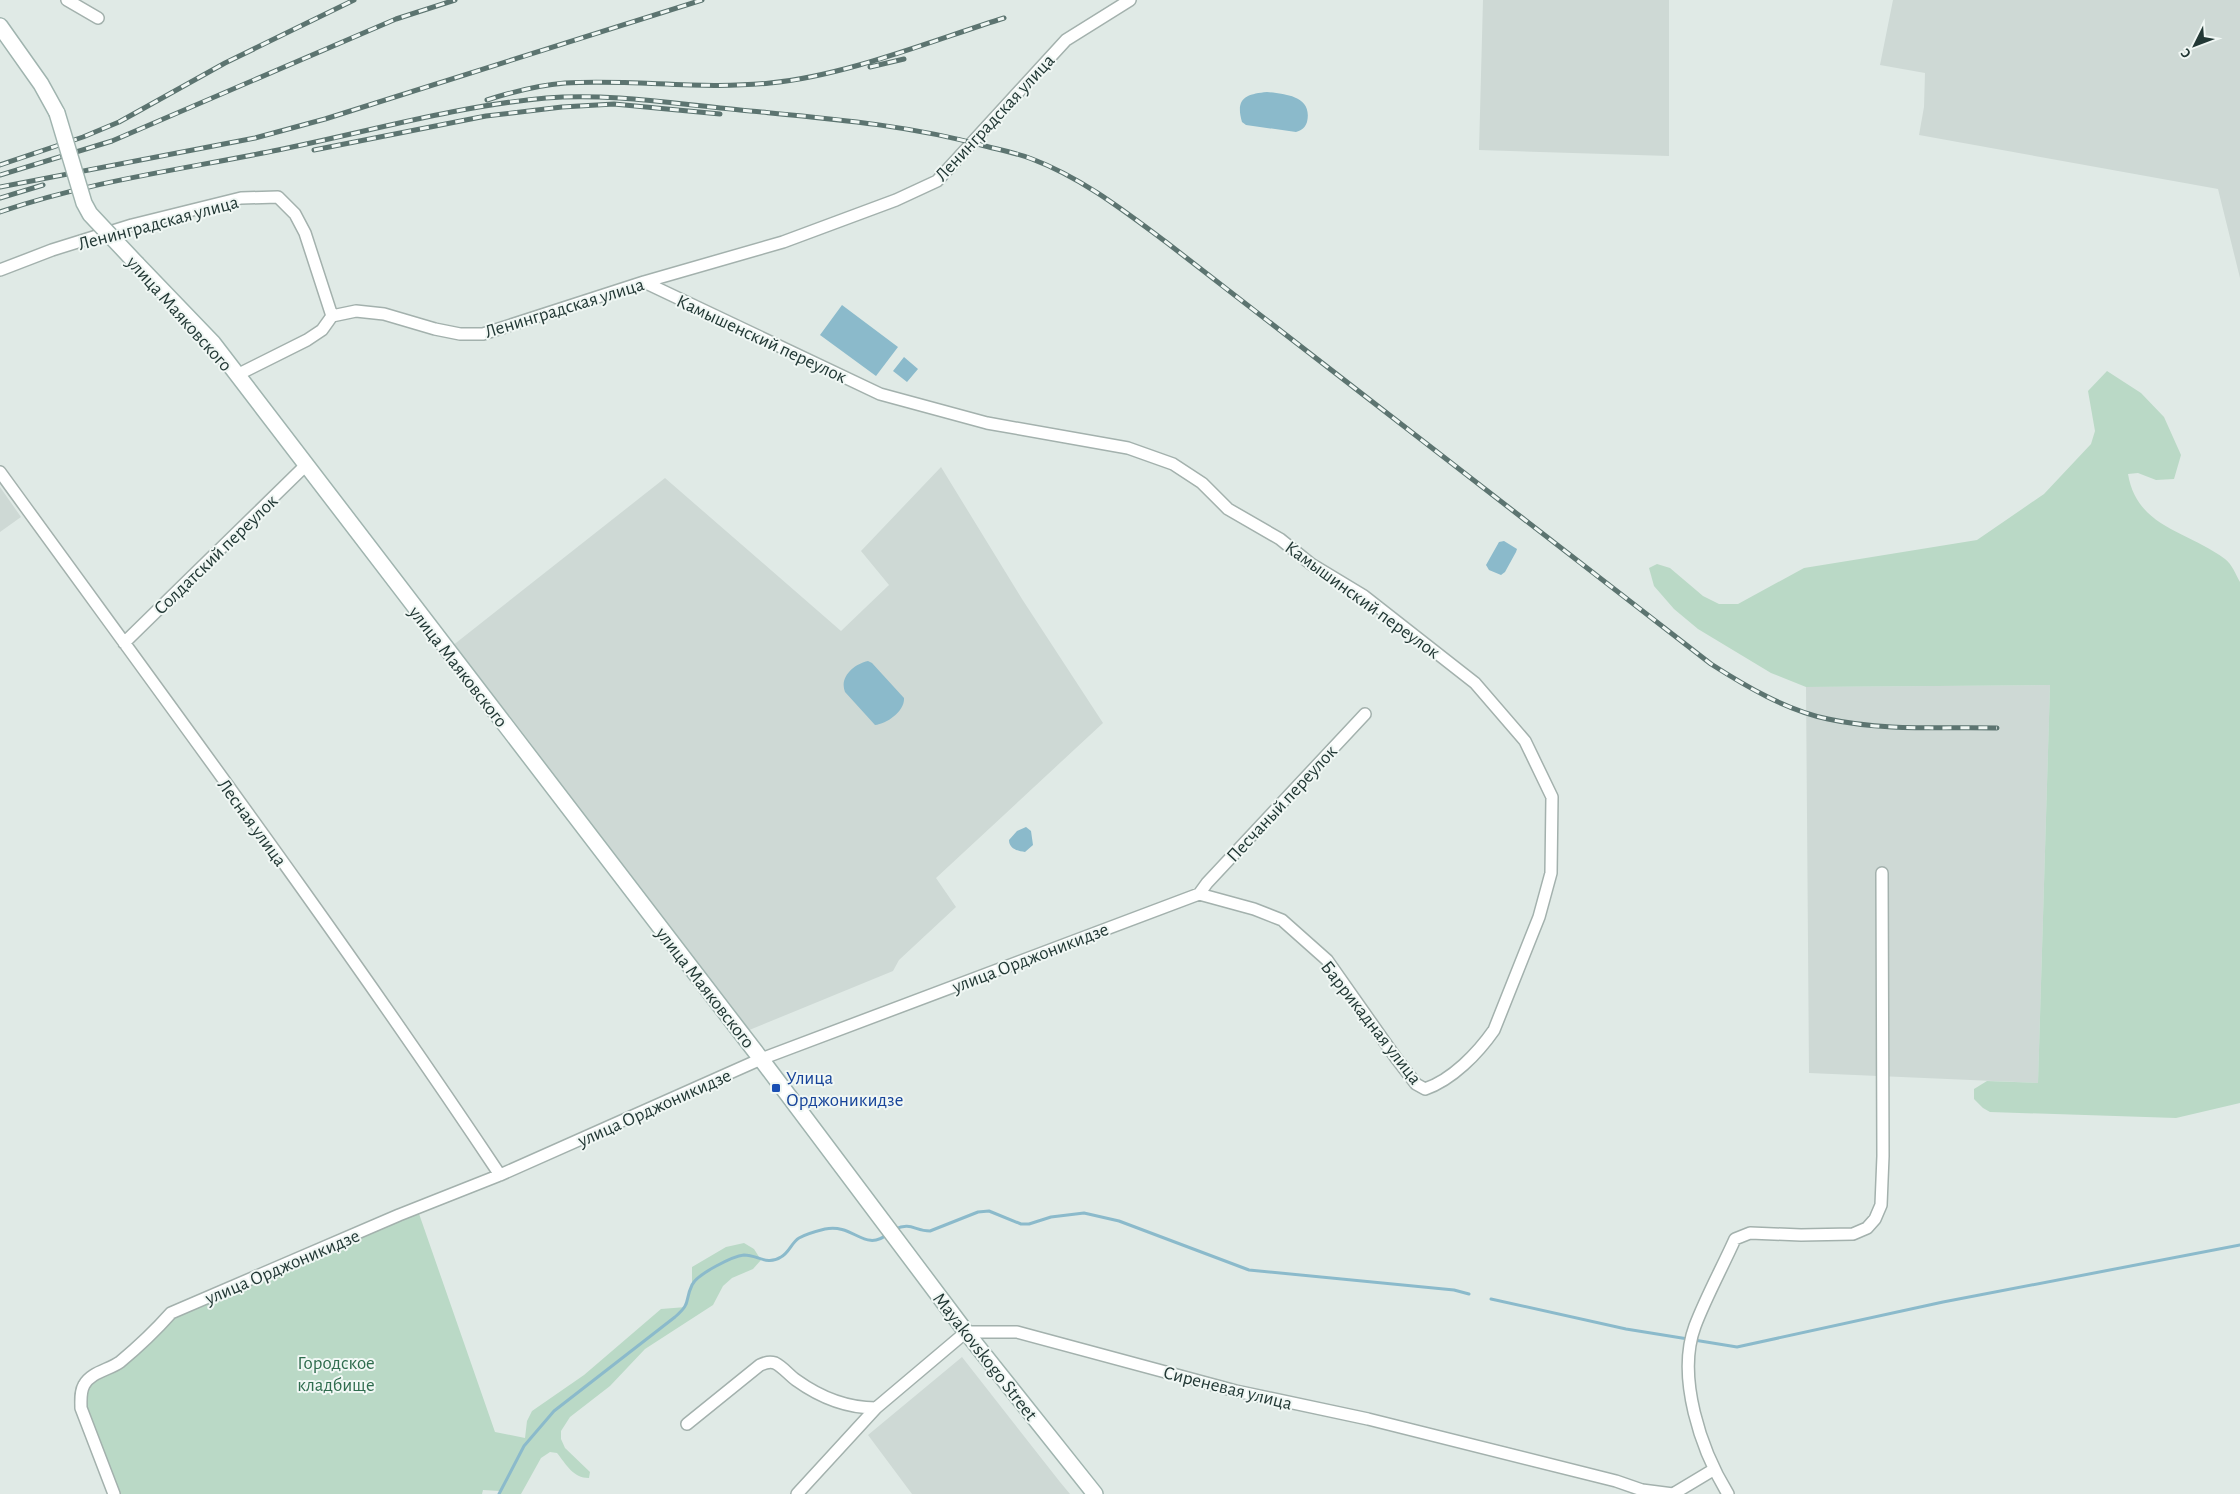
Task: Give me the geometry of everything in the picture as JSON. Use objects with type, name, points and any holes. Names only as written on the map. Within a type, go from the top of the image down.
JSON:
[{"type":"street","points":[[67,0],[98,18]]},
{"type":"street","name":"Ленинградская улица","points":[[0,270],[52,250],[132,225],[242,198],[278,197],[295,214],[305,233],[332,316],[356,310],[384,314],[444,331],[460,334],[483,334],[644,282],[783,242],[896,200],[937,181],[1066,40],[1130,0]]},
{"type":"street","name":"улица Маяковского","points":[[0,26],[41,84],[57,113],[84,203],[90,214],[207,336],[761,1059],[877,1216]]},
{"type":"street","name":"Камышенский переулок","points":[[644,282],[880,394]]},
{"type":"street","points":[[237,376],[307,340],[322,330],[332,316]]},
{"type":"street","name":"Камышинский переулок","points":[[880,394],[987,423],[1128,448],[1173,464],[1202,483],[1228,509],[1280,539],[1311,564],[1364,596],[1475,683],[1525,741],[1552,797],[1551,873],[1539,917],[1494,1030],[1486,1041]]},
{"type":"street","name":"Солдатский переулок","points":[[124,643],[305,466]]},
{"type":"street","name":"Лесная улица","points":[[0,472],[355,964],[500,1175]]},
{"type":"street","name":"Песчаный переулок","points":[[1199,894],[1206,882],[1365,714]]},
{"type":"street","points":[[1728,1494],[1713,1470],[1690,1401],[1690,1355],[1695,1328],[1735,1239],[1750,1233],[1801,1235],[1853,1234],[1866,1228],[1875,1219],[1881,1205],[1883,1156],[1882,873]]},
{"type":"street","name":"Баррикадная улица","points":[[1199,894],[1254,909],[1282,920],[1327,960],[1396,1058],[1416,1084],[1425,1089],[1434,1086],[1455,1071],[1486,1041]]},
{"type":"street","name":"улица Орджоникидзе","points":[[114,1494],[85,1420],[81,1408],[80,1395],[85,1383],[101,1371],[117,1364],[151,1335],[171,1313],[399,1215],[500,1175],[761,1059],[1199,894]]},
{"type":"street","name":"Mayakovskogo Street","points":[[877,1216],[966,1332],[1096,1494]]},
{"type":"street","points":[[796,1494],[876,1408],[966,1332]]},
{"type":"street","name":"Сиреневая улица","points":[[966,1332],[1017,1332],[1236,1391],[1368,1420],[1609,1479],[1642,1490],[1673,1494],[1713,1470]]},
{"type":"street","points":[[687,1424],[760,1365],[768,1362],[775,1363],[806,1387],[834,1402],[857,1408],[876,1408]]},
{"type":"shaded area","points":[[1483,0],[1669,0],[1669,156],[1479,150]]},
{"type":"shaded area","points":[[1893,0],[2240,0],[2240,278],[2218,189],[1919,135],[1924,107],[1925,73],[1880,65]]},
{"type":"shaded area","points":[[941,467],[1022,599],[1103,723],[936,878],[956,907],[899,960],[893,971],[742,1033],[447,650],[665,478],[841,631],[889,585],[861,551]]},
{"type":"shaded area","points":[[0,487],[21,517],[0,532]]},
{"type":"shaded area","points":[[2050,685],[2038,1083],[1809,1073],[1806,687]]},
{"type":"shaded area","points":[[962,1357],[1070,1494],[912,1494],[868,1435]]},
{"type":"green space","points":[[2107,371],[2141,393],[2164,417],[2181,455],[2174,479],[2156,480],[2138,473],[2128,474],[2133,492],[2142,506],[2153,517],[2225,559],[2240,582],[2240,1103],[2176,1118],[1990,1112],[1974,1099],[1974,1089],[1987,1081],[2038,1083],[2050,685],[1806,687],[1771,673],[1698,629],[1674,609],[1654,586],[1649,568],[1657,564],[1670,568],[1703,596],[1719,604],[1738,604],[1804,568],[1977,540],[2044,494],[2091,444],[2095,431],[2088,391]]},
{"type":"green space","name":"Городское кладбище","points":[[417,1208],[495,1432],[525,1438],[527,1421],[532,1411],[584,1375],[661,1309],[686,1307],[692,1283],[692,1267],[726,1247],[744,1243],[754,1249],[761,1260],[753,1269],[732,1278],[723,1286],[713,1305],[645,1349],[610,1386],[570,1417],[561,1431],[561,1439],[565,1448],[590,1472],[589,1478],[574,1473],[557,1453],[550,1452],[541,1458],[521,1494],[499,1494],[500,1491],[483,1490],[482,1494],[114,1494],[88,1427],[85,1383],[171,1313]]},
{"type":"water","points":[[1267,92],[1296,98],[1302,102],[1308,113],[1307,122],[1302,130],[1296,132],[1246,125],[1242,122],[1240,114],[1241,102],[1253,94]]},
{"type":"water","points":[[842,305],[898,347],[876,376],[820,335]]},
{"type":"water","points":[[904,357],[918,369],[907,382],[893,371]]},
{"type":"water","points":[[1504,541],[1517,549],[1505,572],[1501,575],[1489,570],[1486,565],[1499,542]]},
{"type":"water","points":[[868,661],[904,698],[902,708],[894,716],[885,722],[875,725],[845,692],[844,686],[844,681],[849,672],[858,665]]},
{"type":"water","points":[[1026,827],[1031,831],[1033,845],[1025,852],[1012,847],[1009,840],[1017,831]]},
{"type":"waterway","points":[[895,1229],[905,1226],[930,1231],[978,1212],[989,1211],[1021,1224],[1029,1224],[1051,1217],[1084,1213],[1119,1221],[1249,1270],[1454,1290],[1469,1294]]},
{"type":"waterway","points":[[499,1494],[524,1446],[554,1411],[675,1317],[686,1305],[692,1285],[708,1271],[724,1262],[744,1255],[767,1260],[776,1259],[784,1255],[799,1238],[825,1229],[835,1228],[844,1230],[872,1240],[880,1239],[888,1234]]},
{"type":"waterway","points":[[1694,1340],[1737,1347],[1943,1302],[2240,1245]]},
{"type":"waterway","points":[[1491,1299],[1626,1329],[1688,1339]]},
{"type":"railway","points":[[0,165],[83,137],[119,122],[225,63],[354,0]]},
{"type":"railway","points":[[0,175],[112,141],[396,19],[455,0]]},
{"type":"railway","points":[[0,187],[255,138],[325,119],[702,0]]},
{"type":"railway","points":[[487,100],[526,89],[565,83],[616,82],[744,85],[799,79],[858,65],[1004,18]]},
{"type":"railway","points":[[870,67],[904,59]]},
{"type":"railway","points":[[0,212],[68,192],[138,176],[278,150],[445,113],[546,98],[619,98],[832,119],[924,132],[1021,155],[1068,175],[1134,218],[1711,664],[1739,681],[1767,697],[1797,710],[1849,723],[1912,728],[1997,728]]},
{"type":"railway","points":[[314,150],[486,116],[562,107],[614,104],[720,114]]},
{"type":"railway","points":[[0,198],[43,185]]},
{"type":"place","name":"Улица Орджоникидзе","points":[[776,1088]]}]
